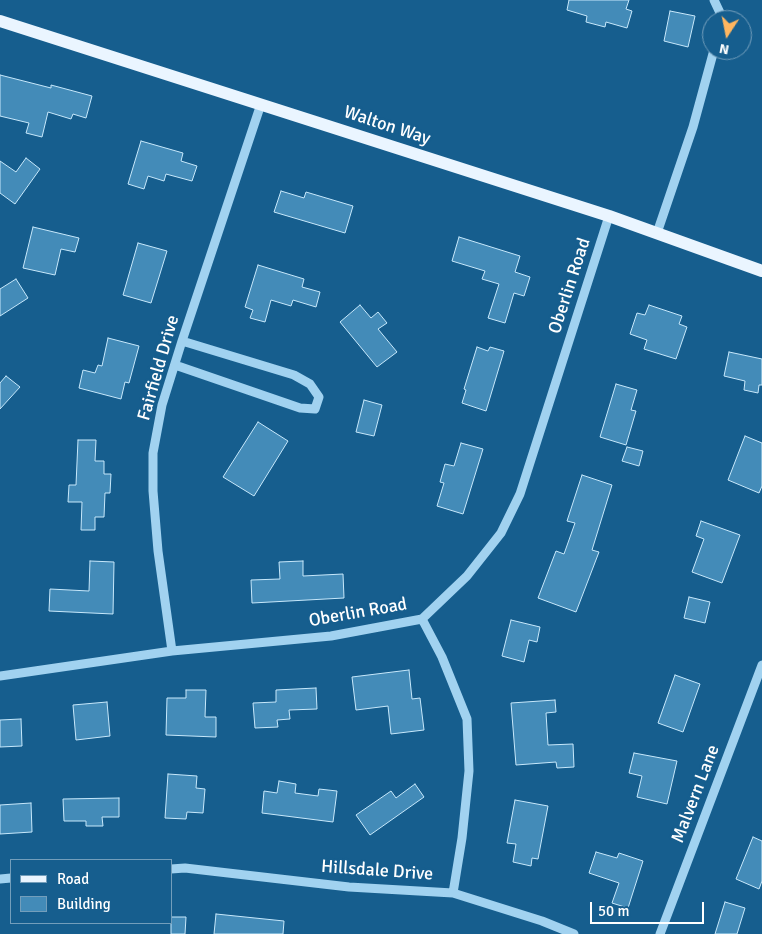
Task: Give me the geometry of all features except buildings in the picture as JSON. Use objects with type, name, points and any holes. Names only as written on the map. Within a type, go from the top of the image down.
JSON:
[{"type":"main road","name":"Walton Way","points":[[0,20],[610,216],[762,271]]},
{"type":"street","points":[[657,233],[693,127],[711,60]]},
{"type":"street","name":"Fairfield Drive","points":[[172,651],[158,551],[153,491],[153,452],[162,405],[261,104]]},
{"type":"street","name":"Oberlin Road","points":[[0,676],[172,651],[331,636],[422,619],[467,576],[501,533],[520,494],[610,216]]},
{"type":"street","points":[[175,365],[300,408],[315,408],[319,396],[310,384],[294,375],[182,341]]},
{"type":"street","points":[[422,619],[442,657],[466,719],[469,771],[462,838],[453,893]]},
{"type":"street","name":"Malvern Lane","points":[[660,934],[762,665]]},
{"type":"street","name":"Hillsdale Drive","points":[[172,869],[185,868],[349,888],[453,893],[542,921],[574,934]]}]
